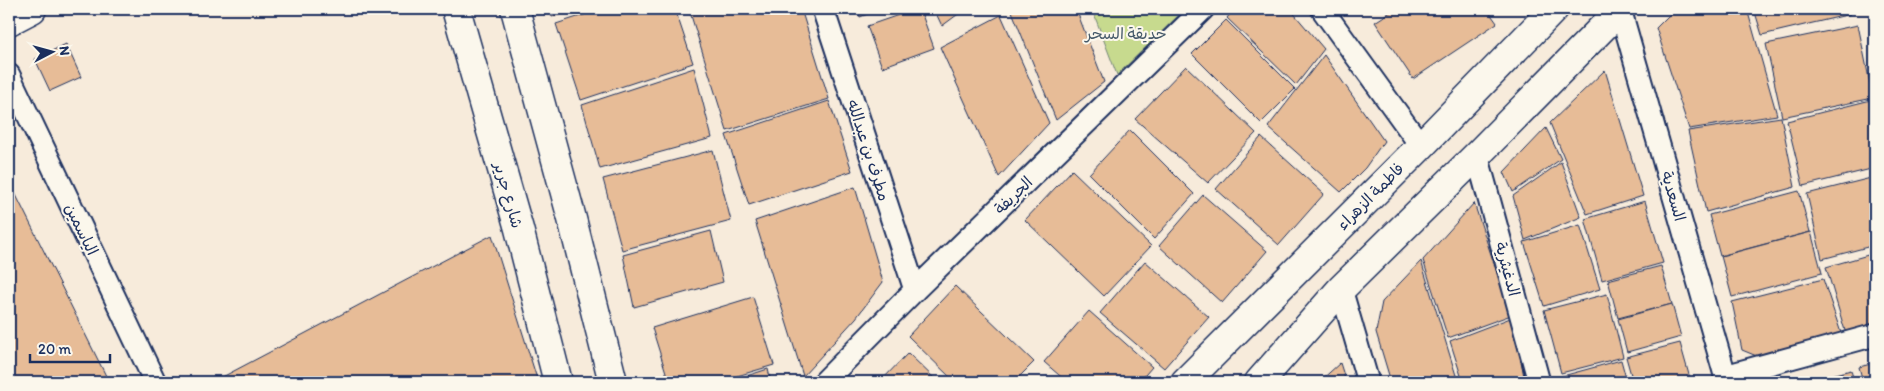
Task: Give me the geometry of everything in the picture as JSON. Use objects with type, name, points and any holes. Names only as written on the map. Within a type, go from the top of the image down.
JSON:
[{"type":"main road","points":[[9,21],[32,9]]},
{"type":"main road","name":"شارع جرير","points":[[456,9],[519,229],[558,382]]},
{"type":"main road","points":[[515,9],[571,215],[613,382]]},
{"type":"main road","name":"فاطمة الزهراء","points":[[1185,382],[1421,146],[1554,9]]},
{"type":"main road","points":[[1259,382],[1341,289],[1477,155],[1620,9]]},
{"type":"street","name":"مطرف بن عبدالله","points":[[823,9],[915,290]]},
{"type":"street","name":"الجريفة","points":[[824,382],[915,290],[1203,9]]},
{"type":"street","points":[[1322,9],[1421,146]]},
{"type":"street","name":"السعدية","points":[[1620,9],[1726,379]]},
{"type":"street","name":"الياسمين","points":[[9,75],[155,382]]},
{"type":"street","name":"الدغيثرية","points":[[1477,155],[1539,382]]},
{"type":"street","points":[[1341,289],[1368,382]]},
{"type":"street","points":[[1726,379],[1875,335]]},
{"type":"green space","name":"حديقة السحر","points":[[1092,9],[1185,9],[1117,75]]},
{"type":"building","points":[[549,9],[578,9],[552,17]]},
{"type":"building","points":[[602,9],[675,9],[693,63],[581,100],[556,24]]},
{"type":"building","points":[[689,9],[801,9],[829,99],[727,131]]},
{"type":"building","points":[[857,9],[880,9],[860,17]]},
{"type":"building","points":[[920,9],[934,48],[882,67],[867,26]]},
{"type":"building","points":[[934,9],[965,9],[942,26]]},
{"type":"building","points":[[1011,9],[1076,9],[1104,82],[1056,120]]},
{"type":"building","points":[[1234,9],[1290,9],[1324,49],[1296,85],[1227,18]]},
{"type":"building","points":[[1395,9],[1487,9],[1497,23],[1413,79],[1375,22]]},
{"type":"building","points":[[1675,9],[1747,9],[1777,115],[1689,129],[1656,28]]},
{"type":"building","points":[[1754,9],[1850,9],[1851,14],[1762,35]]},
{"type":"building","points":[[1001,15],[1049,123],[999,177],[940,47]]},
{"type":"building","points":[[1226,20],[1295,89],[1261,123],[1192,54]]},
{"type":"building","points":[[1858,25],[1873,98],[1782,117],[1766,44]]},
{"type":"building","points":[[66,44],[81,77],[50,91],[35,59]]},
{"type":"building","points":[[1324,55],[1384,141],[1365,168],[1341,192],[1268,127]]},
{"type":"building","points":[[1186,66],[1256,133],[1208,183],[1135,119]]},
{"type":"building","points":[[694,68],[712,138],[600,169],[582,105]]},
{"type":"building","points":[[1605,70],[1643,196],[1587,214],[1550,123]]},
{"type":"building","points":[[1875,99],[1875,168],[1803,186],[1787,121]]},
{"type":"building","points":[[829,101],[852,171],[749,205],[726,135]]},
{"type":"building","points":[[1781,117],[1795,187],[1706,212],[1688,131]]},
{"type":"building","points":[[1546,128],[1561,159],[1513,192],[1504,172]]},
{"type":"building","points":[[1130,130],[1194,194],[1154,239],[1089,174]]},
{"type":"building","points":[[1261,137],[1324,194],[1279,245],[1216,189]]},
{"type":"building","points":[[713,150],[731,221],[622,250],[603,179]]},
{"type":"building","points":[[1561,162],[1581,217],[1525,240],[1513,196]]},
{"type":"building","points":[[1072,170],[1151,246],[1104,296],[1025,220]]},
{"type":"building","points":[[1875,177],[1875,245],[1822,259],[1807,194]]},
{"type":"building","points":[[9,181],[109,382],[9,382]]},
{"type":"building","points":[[855,187],[883,282],[856,318],[803,376],[755,221]]},
{"type":"building","points":[[1799,191],[1810,232],[1720,256],[1709,215]]},
{"type":"building","points":[[1203,195],[1267,251],[1222,303],[1159,246]]},
{"type":"building","points":[[1645,201],[1663,263],[1602,280],[1585,219]]},
{"type":"building","points":[[1474,203],[1511,315],[1448,338],[1423,260]]},
{"type":"building","points":[[1580,225],[1600,289],[1544,306],[1524,242]]},
{"type":"building","points":[[711,231],[723,282],[634,307],[623,255]]},
{"type":"building","points":[[1811,232],[1822,273],[1732,297],[1721,256]]},
{"type":"building","points":[[492,235],[538,382],[213,382]]},
{"type":"building","points":[[1875,253],[1875,327],[1846,334],[1826,267]]},
{"type":"building","points":[[1145,261],[1209,317],[1164,368],[1100,313]]},
{"type":"building","points":[[1421,261],[1458,382],[1391,382],[1376,332],[1382,302]]},
{"type":"building","points":[[1661,266],[1672,304],[1618,318],[1608,280]]},
{"type":"building","points":[[1823,279],[1841,333],[1759,357],[1742,350],[1732,302]]},
{"type":"building","points":[[955,286],[1034,362],[1014,382],[955,382],[908,336]]},
{"type":"building","points":[[1607,294],[1623,357],[1561,373],[1544,310]]},
{"type":"building","points":[[753,297],[774,365],[717,382],[669,382],[652,328]]},
{"type":"building","points":[[1672,304],[1681,337],[1627,352],[1618,319]]},
{"type":"building","points":[[1089,311],[1152,367],[1139,382],[1067,382],[1044,362]]},
{"type":"building","points":[[1513,317],[1525,382],[1463,382],[1450,341]]},
{"type":"building","points":[[1680,343],[1691,382],[1633,382],[1626,357]]},
{"type":"building","points":[[908,353],[938,382],[880,382]]},
{"type":"building","points":[[1621,360],[1627,382],[1560,382],[1559,377]]},
{"type":"building","points":[[1340,363],[1346,382],[1319,382]]},
{"type":"building","points":[[1875,363],[1875,382],[1863,382],[1859,367]]},
{"type":"building","points":[[768,369],[771,382],[728,382]]},
{"type":"building","points":[[1851,370],[1854,382],[1805,382]]}]
